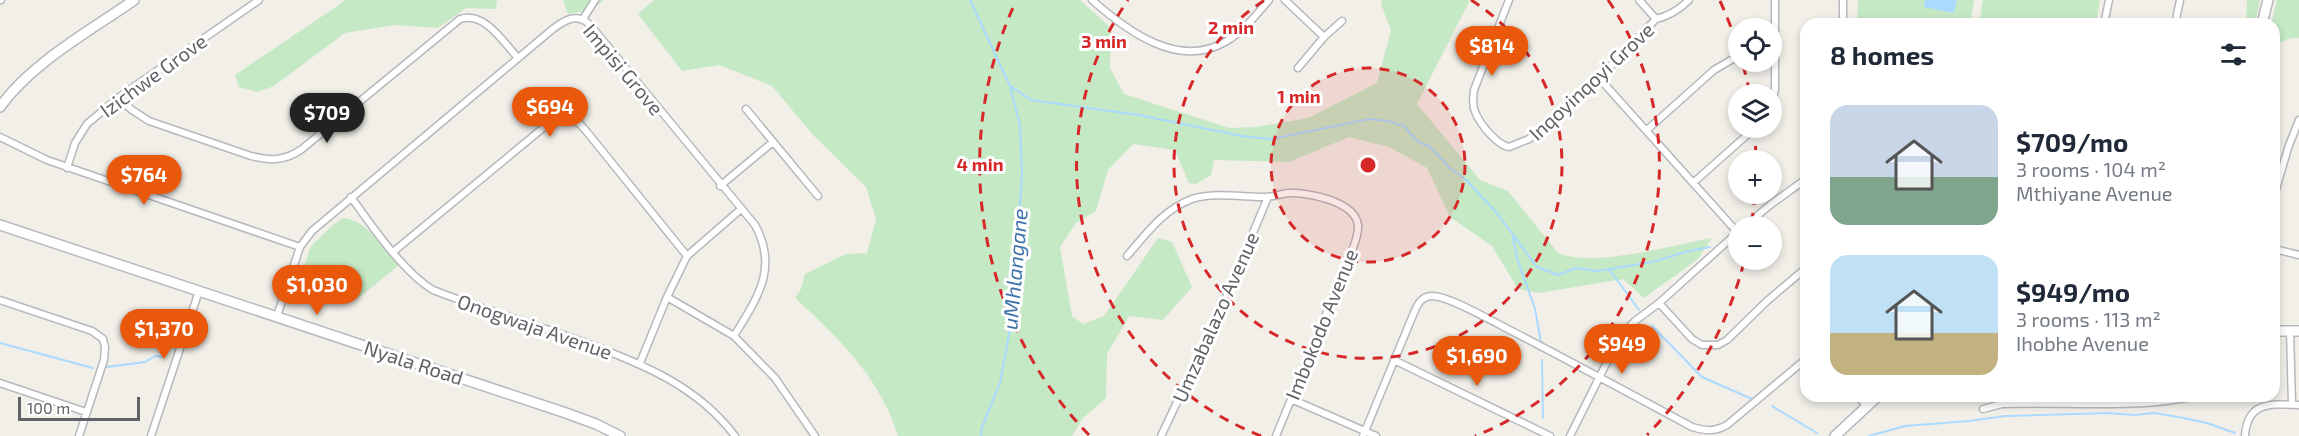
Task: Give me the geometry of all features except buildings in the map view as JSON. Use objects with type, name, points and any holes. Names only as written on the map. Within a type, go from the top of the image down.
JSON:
[{"type":"street","points":[[0,106],[38,68],[134,0]]},
{"type":"street","name":"Izichwe Grove","points":[[67,168],[87,124],[118,98],[259,0]]},
{"type":"street","points":[[583,19],[595,0]]},
{"type":"street","points":[[1092,0],[1130,31],[1153,43],[1184,51],[1202,51],[1227,41],[1239,32],[1269,0]]},
{"type":"street","points":[[1285,0],[1324,37]]},
{"type":"street","name":"Inqoyinqoyi Grove","points":[[1509,0],[1474,90],[1473,99],[1480,120],[1500,143],[1509,147],[1523,143],[1599,78],[1656,19],[1666,17],[1689,0]]},
{"type":"street","points":[[1639,0],[1656,19]]},
{"type":"street","points":[[1774,18],[1775,0]]},
{"type":"street","points":[[1843,0],[1843,18]]},
{"type":"street","points":[[2105,18],[2109,0]]},
{"type":"street","points":[[2176,18],[2180,0]]},
{"type":"street","points":[[2264,18],[2268,0]]},
{"type":"street","points":[[118,98],[140,116],[166,128],[251,156],[271,160],[295,154],[302,149],[460,19],[472,16],[484,22],[518,58]]},
{"type":"street","name":"Impisi Grove","points":[[277,316],[300,247],[317,226],[518,58],[564,21],[575,18],[583,19],[591,26],[754,225],[761,237],[766,269],[763,283],[734,336]]},
{"type":"street","points":[[1298,68],[1324,37],[1342,21]]},
{"type":"street","points":[[1647,130],[1714,70],[1728,62]]},
{"type":"street","points":[[1599,78],[1728,221]]},
{"type":"street","points":[[746,109],[818,196]]},
{"type":"street","points":[[393,252],[543,128],[564,118],[579,123],[687,256]]},
{"type":"street","points":[[2280,169],[2299,120]]},
{"type":"street","points":[[0,137],[67,168],[300,247]]},
{"type":"street","points":[[1694,182],[1744,138]]},
{"type":"street","points":[[720,186],[773,142]]},
{"type":"street","points":[[1757,216],[1800,183]]},
{"type":"street","name":"Imbokodo Avenue","points":[[1127,256],[1155,223],[1170,211],[1203,196],[1268,197],[1287,193],[1321,197],[1350,211],[1358,225],[1350,256],[1276,436]]},
{"type":"street","name":"Onogwaja Avenue","points":[[351,197],[393,252],[416,277],[433,290],[640,363],[690,392],[735,436]]},
{"type":"street","name":"Umzabalazo Avenue","points":[[1161,436],[1218,316],[1268,197]]},
{"type":"street","points":[[640,363],[667,297],[687,256],[741,209]]},
{"type":"street","name":"Nyala Road","points":[[0,225],[563,412],[621,436]]},
{"type":"street","points":[[1570,436],[1620,336],[1728,242]]},
{"type":"street","points":[[2280,250],[2299,255]]},
{"type":"street","points":[[1659,303],[1692,339],[1702,345],[1718,345],[1727,340],[1800,273]]},
{"type":"street","points":[[151,436],[199,291]]},
{"type":"street","points":[[1365,433],[1417,306],[1421,300],[1431,296],[1454,303],[1599,376],[1692,427],[1713,431],[1727,425],[1800,364]]},
{"type":"street","points":[[667,297],[734,336],[775,378],[815,436]]},
{"type":"street","points":[[0,300],[101,336],[105,343],[105,354],[79,436]]},
{"type":"street","points":[[2246,436],[2248,419],[2256,409],[2268,405],[2295,405],[2294,331]]},
{"type":"street","points":[[1394,360],[1550,436]]},
{"type":"street","points":[[0,383],[86,412]]},
{"type":"street","points":[[1291,399],[1376,436]]},
{"type":"street","points":[[1863,402],[1867,406]]},
{"type":"street","points":[[1834,436],[1871,402]]},
{"type":"street","points":[[1983,410],[2002,404],[2151,402]]},
{"type":"green space","points":[[346,0],[497,0],[496,9],[466,8],[438,28],[395,25],[345,33],[274,86],[257,92],[239,87],[235,75]]},
{"type":"green space","points":[[563,0],[604,0],[590,10],[568,14]]},
{"type":"green space","points":[[654,0],[1080,0],[1111,28],[1110,68],[1124,94],[1229,128],[1257,127],[1308,118],[1377,83],[1391,30],[1381,4],[1382,0],[1470,0],[1417,104],[1480,180],[1508,191],[1558,253],[1573,257],[1592,258],[1634,254],[1712,238],[1698,259],[1644,298],[1623,279],[1539,293],[1518,289],[1492,246],[1450,217],[1427,168],[1389,147],[1349,137],[1289,162],[1214,160],[1211,175],[1196,184],[1189,183],[1175,150],[1133,144],[1108,170],[1096,211],[1076,223],[1060,247],[1072,316],[1083,324],[1104,316],[1158,238],[1172,242],[1192,287],[1163,320],[1129,316],[1107,354],[1106,398],[1083,418],[1072,436],[898,436],[881,396],[856,360],[795,298],[801,289],[805,274],[846,254],[867,253],[876,219],[866,187],[814,136],[772,86],[719,65],[682,71],[638,14]]},
{"type":"green space","points":[[1858,0],[1974,0],[1971,18],[1857,18]]},
{"type":"green space","points":[[1983,0],[2100,0],[2097,18],[1980,18]]},
{"type":"green space","points":[[2247,0],[2260,0],[2256,18],[2246,18]]},
{"type":"green space","points":[[2277,0],[2299,0],[2299,38],[2291,38],[2280,43],[2280,18],[2272,18]]},
{"type":"green space","points":[[343,218],[352,220],[367,229],[398,266],[357,299],[300,278],[311,246]]},
{"type":"water","points":[[1925,0],[1957,0],[1954,13],[1924,7]]},
{"type":"waterway","name":"uMhlangane","points":[[970,0],[1010,86],[1020,125],[1022,174],[1012,318],[1000,383],[982,427],[981,436]]},
{"type":"waterway","points":[[1010,86],[1031,100],[1139,115],[1242,136],[1272,139],[1369,119],[1404,126],[1418,142],[1429,146],[1451,169],[1466,180],[1496,212],[1537,267],[1558,275],[1576,268],[1597,271],[1652,262],[1710,247]]},
{"type":"waterway","points":[[1513,237],[1517,258],[1535,309],[1541,342]]},
{"type":"waterway","points":[[1609,269],[1639,310]]},
{"type":"waterway","points":[[1652,326],[1702,377],[1752,399]]},
{"type":"waterway","points":[[0,343],[93,368]]},
{"type":"waterway","points":[[107,367],[145,362],[155,356],[165,357]]},
{"type":"waterway","points":[[1542,360],[1543,418]]},
{"type":"waterway","points":[[1772,406],[1817,433]]},
{"type":"waterway","points":[[1869,436],[1905,426],[2005,416],[2108,413],[2134,415],[2154,413],[2207,423],[2235,433]]}]
